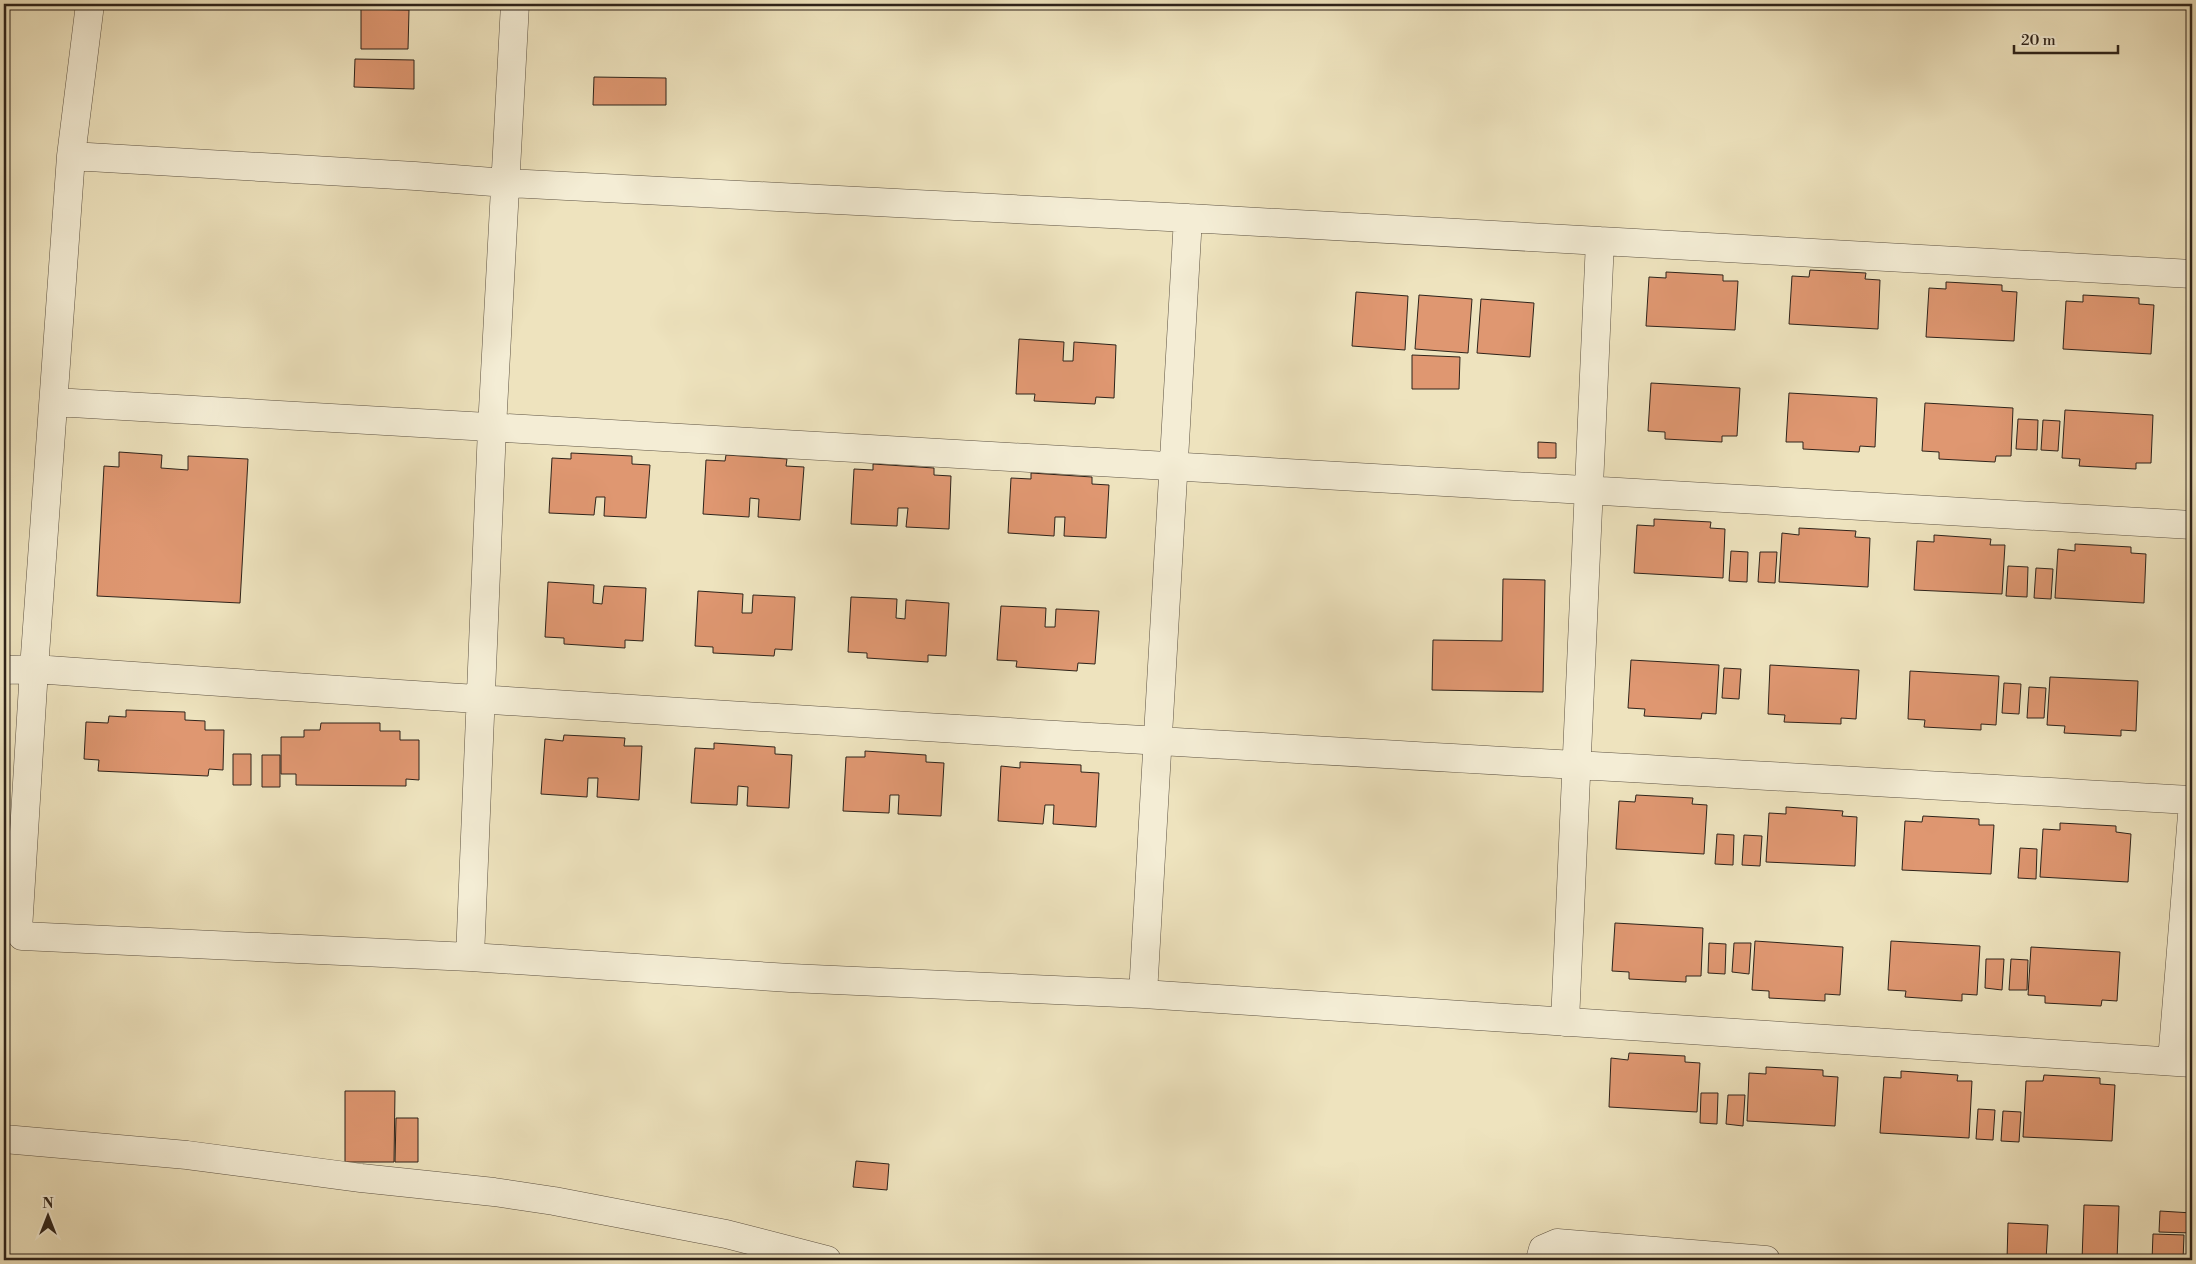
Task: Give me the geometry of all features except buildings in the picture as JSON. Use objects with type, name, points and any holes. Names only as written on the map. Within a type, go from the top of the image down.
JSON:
[{"type":"street","points":[[90,4],[70,156],[34,669],[18,930],[22,936],[470,958],[790,978],[1143,994],[2182,1062],[2192,815]]},
{"type":"street","points":[[470,958],[492,428],[515,4]]},
{"type":"street","points":[[70,156],[406,175],[506,183],[1188,218],[2192,274]]},
{"type":"street","points":[[1143,994],[1188,218]]},
{"type":"street","points":[[1565,1022],[1600,241]]},
{"type":"street","points":[[54,402],[2192,526]]},
{"type":"street","points":[[4,670],[34,669],[480,701],[2192,800]]},
{"type":"street","points":[[4,1139],[187,1155],[554,1201],[726,1234],[827,1260]]},
{"type":"street","points":[[1540,1260],[1543,1249],[1557,1243],[1690,1257],[1766,1260]]}]
